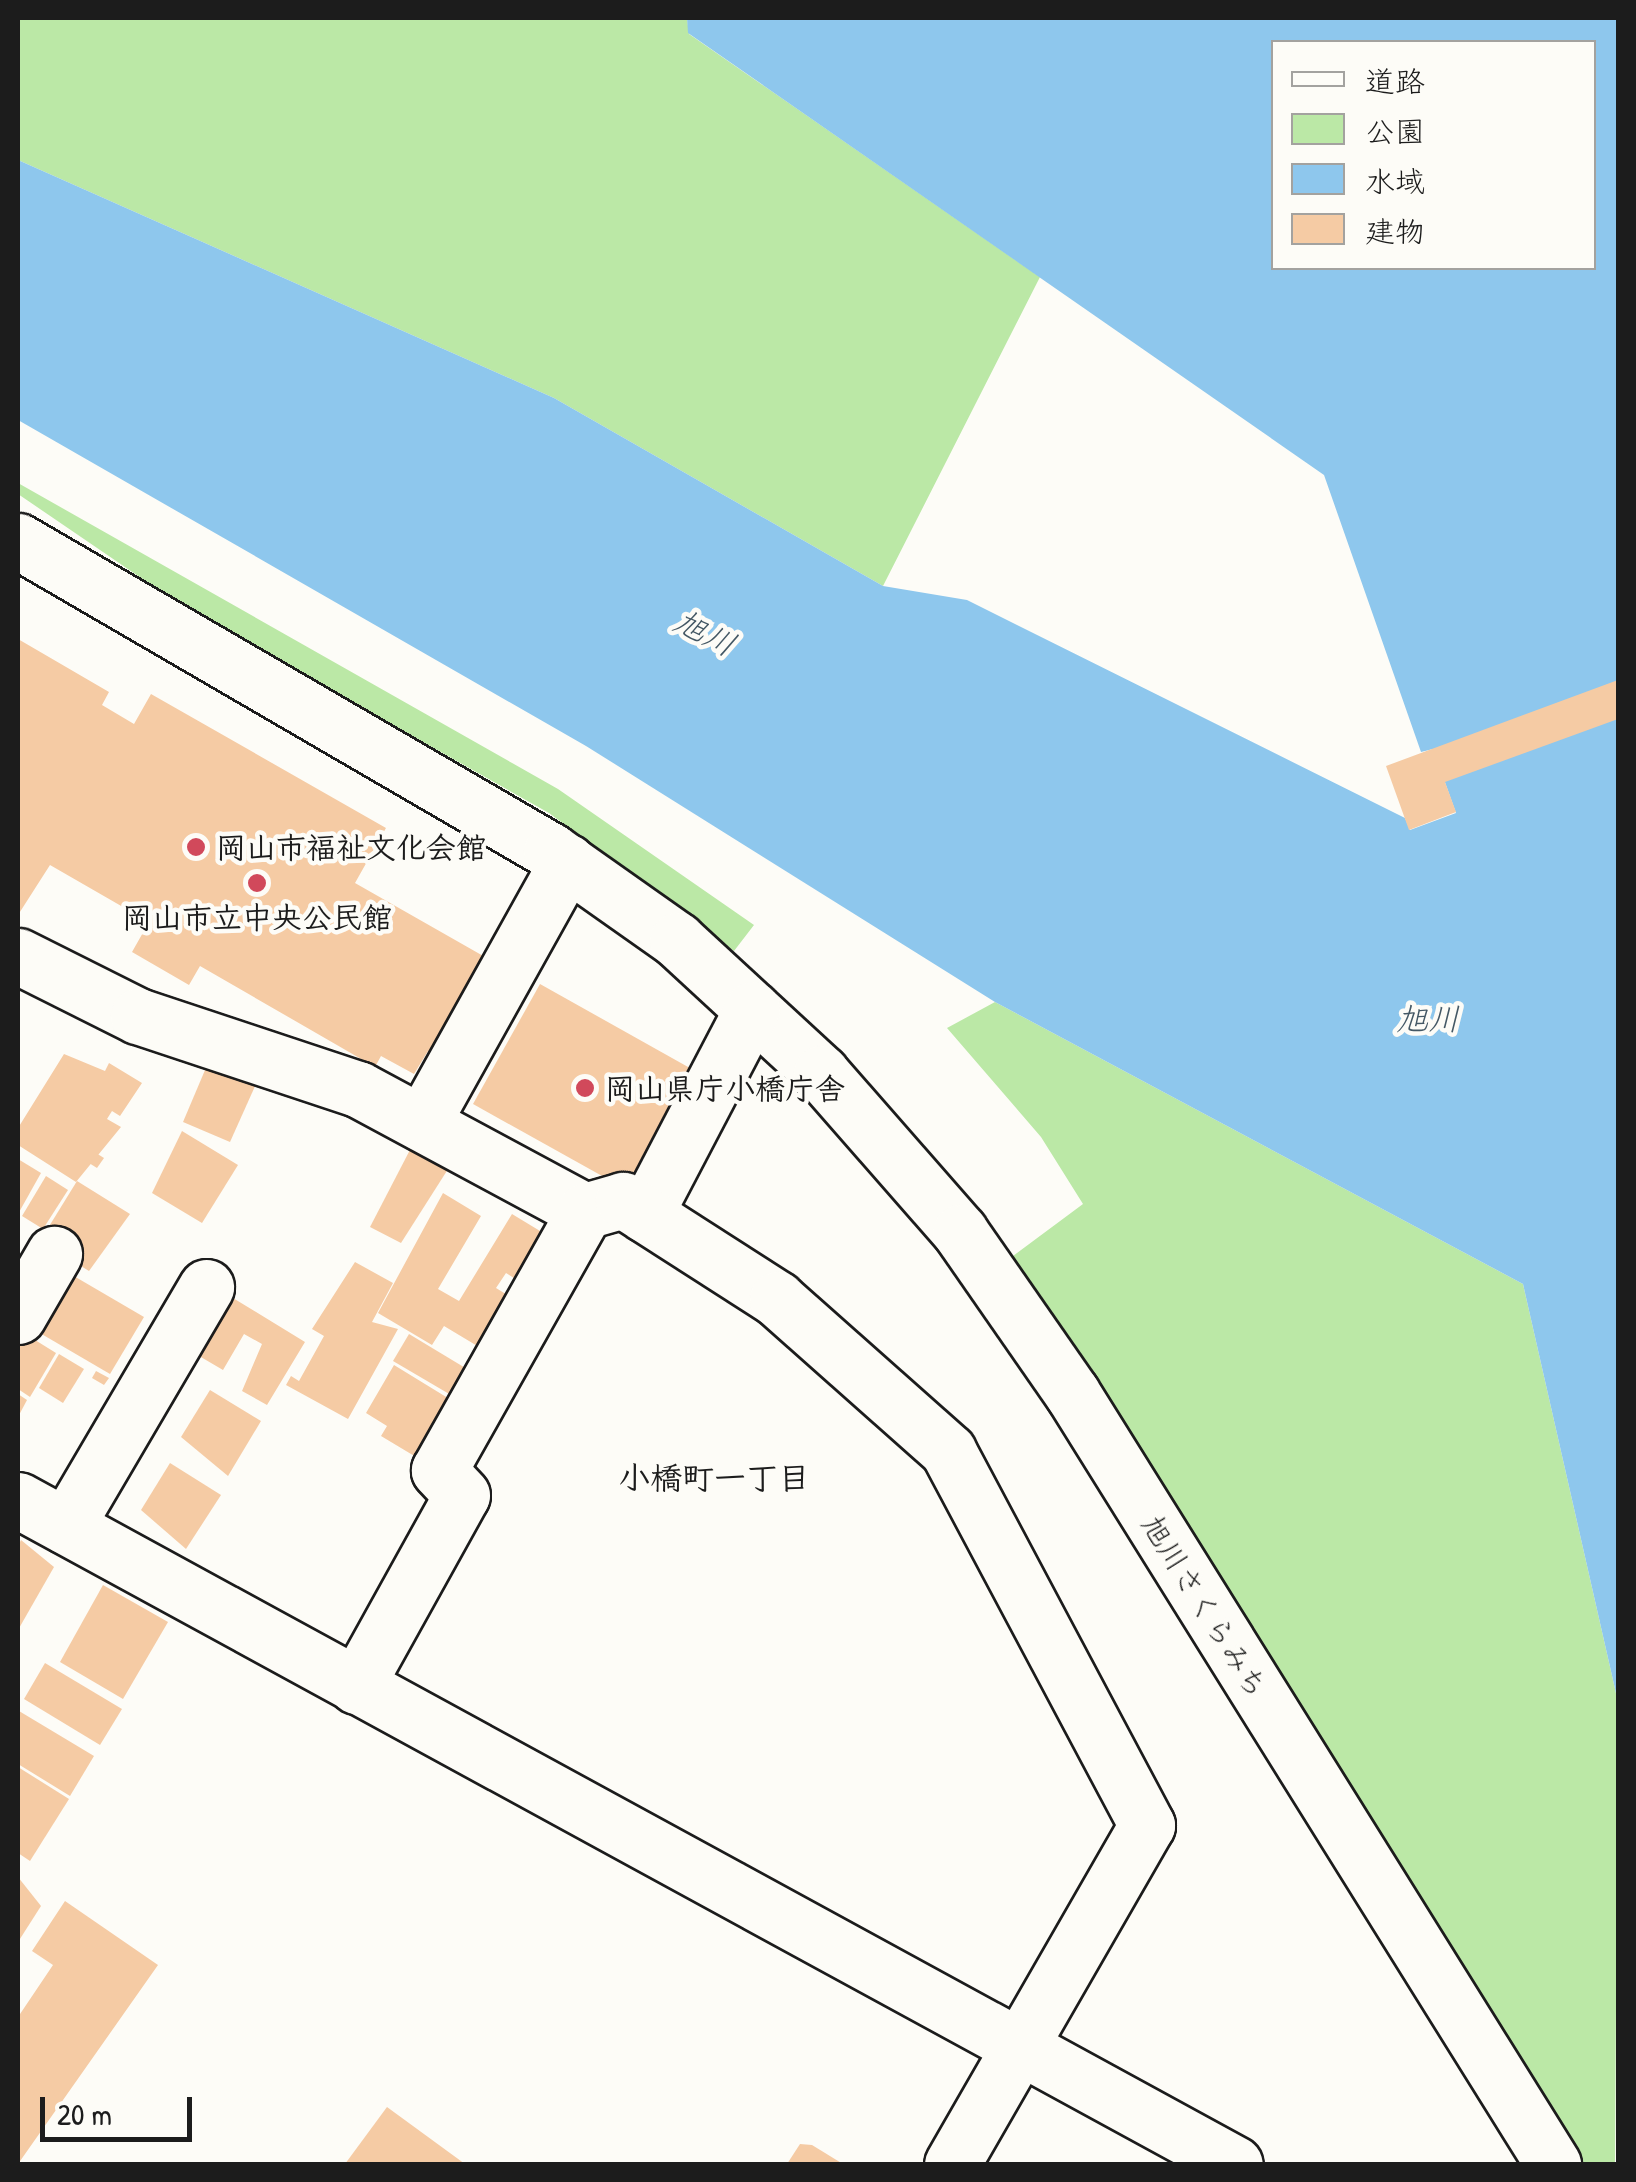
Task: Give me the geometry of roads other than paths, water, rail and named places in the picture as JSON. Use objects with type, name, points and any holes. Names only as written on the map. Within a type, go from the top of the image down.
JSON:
[{"type":"street","name":"旭川さくらみち","points":[[18,541],[567,862],[677,940],[821,1073],[960,1232],[1072,1393],[1553,2164]]},
{"type":"street","points":[[422,1124],[567,862]]},
{"type":"street","points":[[18,956],[138,1016],[312,1071],[585,1210],[623,1200],[777,1299],[948,1452],[1147,1825],[952,2164]]},
{"type":"street","points":[[645,1214],[752,1010]]},
{"type":"street","points":[[356,1686],[462,1495],[438,1470],[585,1210]]},
{"type":"street","points":[[18,1316],[54,1254]]},
{"type":"street","points":[[66,1526],[206,1287]]},
{"type":"street","points":[[18,1500],[1023,2043],[1235,2164]]},
{"type":"water","name":"旭川","points":[[687,18],[1618,18],[1618,1702],[1523,1284],[995,1002],[586,746],[18,420],[18,160],[554,398],[883,586],[967,600],[1405,818],[1410,830],[1456,813],[1433,749],[1421,752],[1324,475],[688,33]]},
{"type":"place","name":"岡山市福祉文化会館","points":[[196,847]]},
{"type":"place","name":"岡山市立中央公民館","points":[[257,883]]},
{"type":"place","name":"岡山県庁小橋庁舎","points":[[585,1088]]},
{"type":"district","name":"小橋町一丁目","points":[[714,1478]]}]
